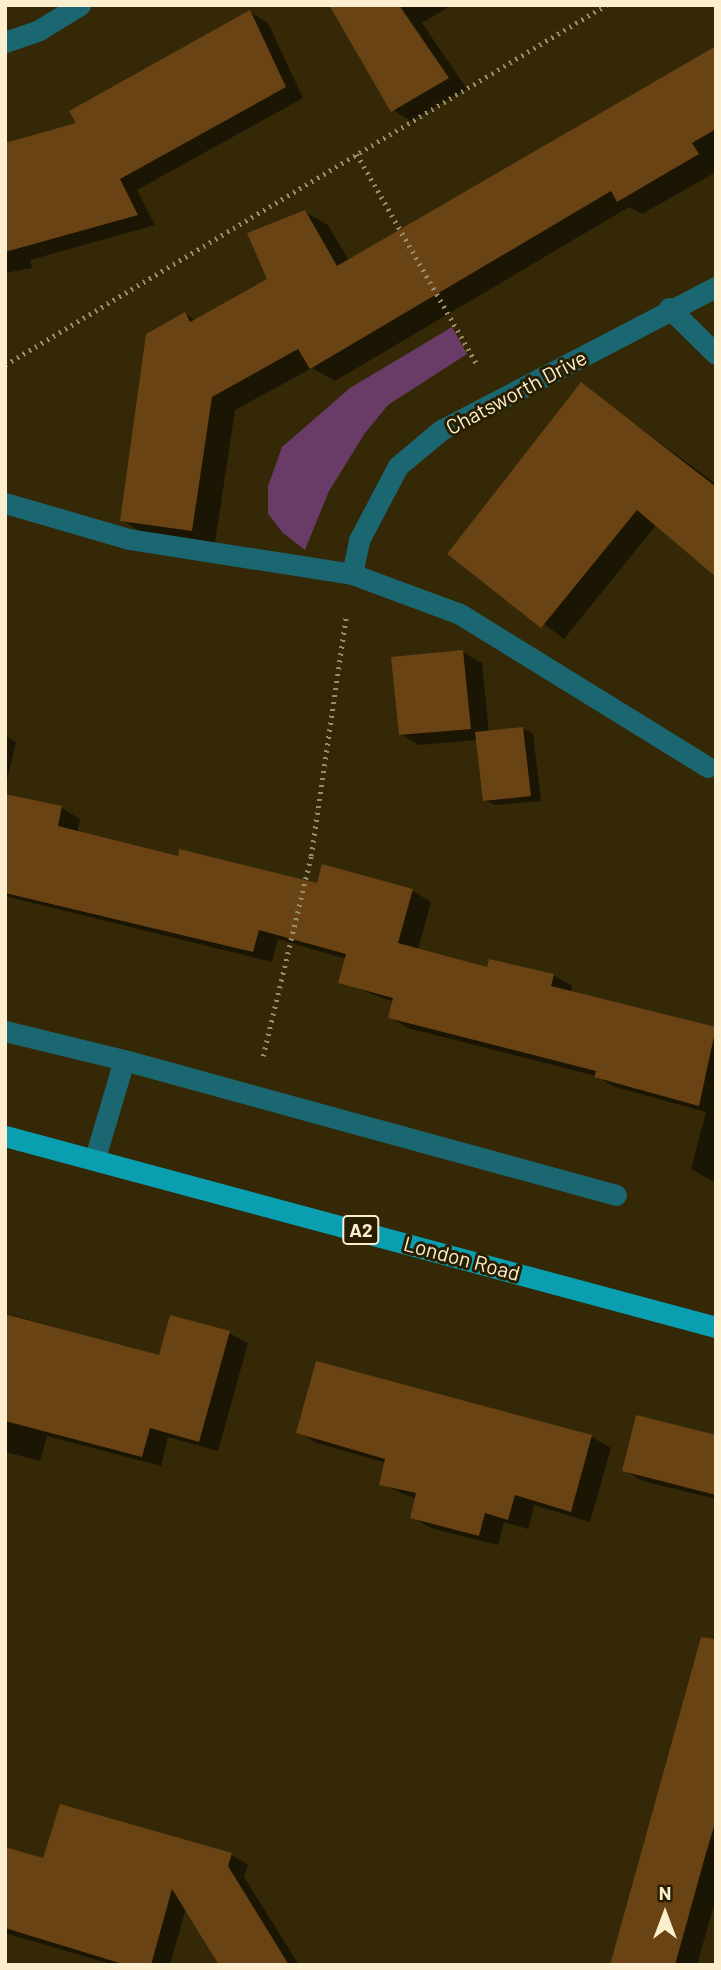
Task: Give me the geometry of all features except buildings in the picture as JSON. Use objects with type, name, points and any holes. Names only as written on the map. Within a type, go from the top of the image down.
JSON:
[{"type":"main road","name":"London Road","points":[[5,1136],[95,1158],[716,1327]]},
{"type":"street","points":[[5,42],[39,30],[80,5]]},
{"type":"street","name":"Chatsworth Drive","points":[[352,574],[359,540],[398,466],[441,430],[499,402],[669,308],[716,287]]},
{"type":"street","points":[[669,308],[716,354]]},
{"type":"street","points":[[5,503],[129,539],[352,574],[460,614],[708,768]]},
{"type":"street","points":[[5,1031],[254,1094],[616,1195]]},
{"type":"street","points":[[95,1158],[124,1060]]},
{"type":"path","points":[[5,365],[606,5]]},
{"type":"path","points":[[357,154],[499,402]]},
{"type":"path","points":[[254,1094],[311,856],[352,574]]},
{"type":"shaded area","points":[[452,327],[467,354],[388,405],[365,433],[329,491],[305,550],[283,533],[268,514],[268,486],[282,447],[350,388]]}]
